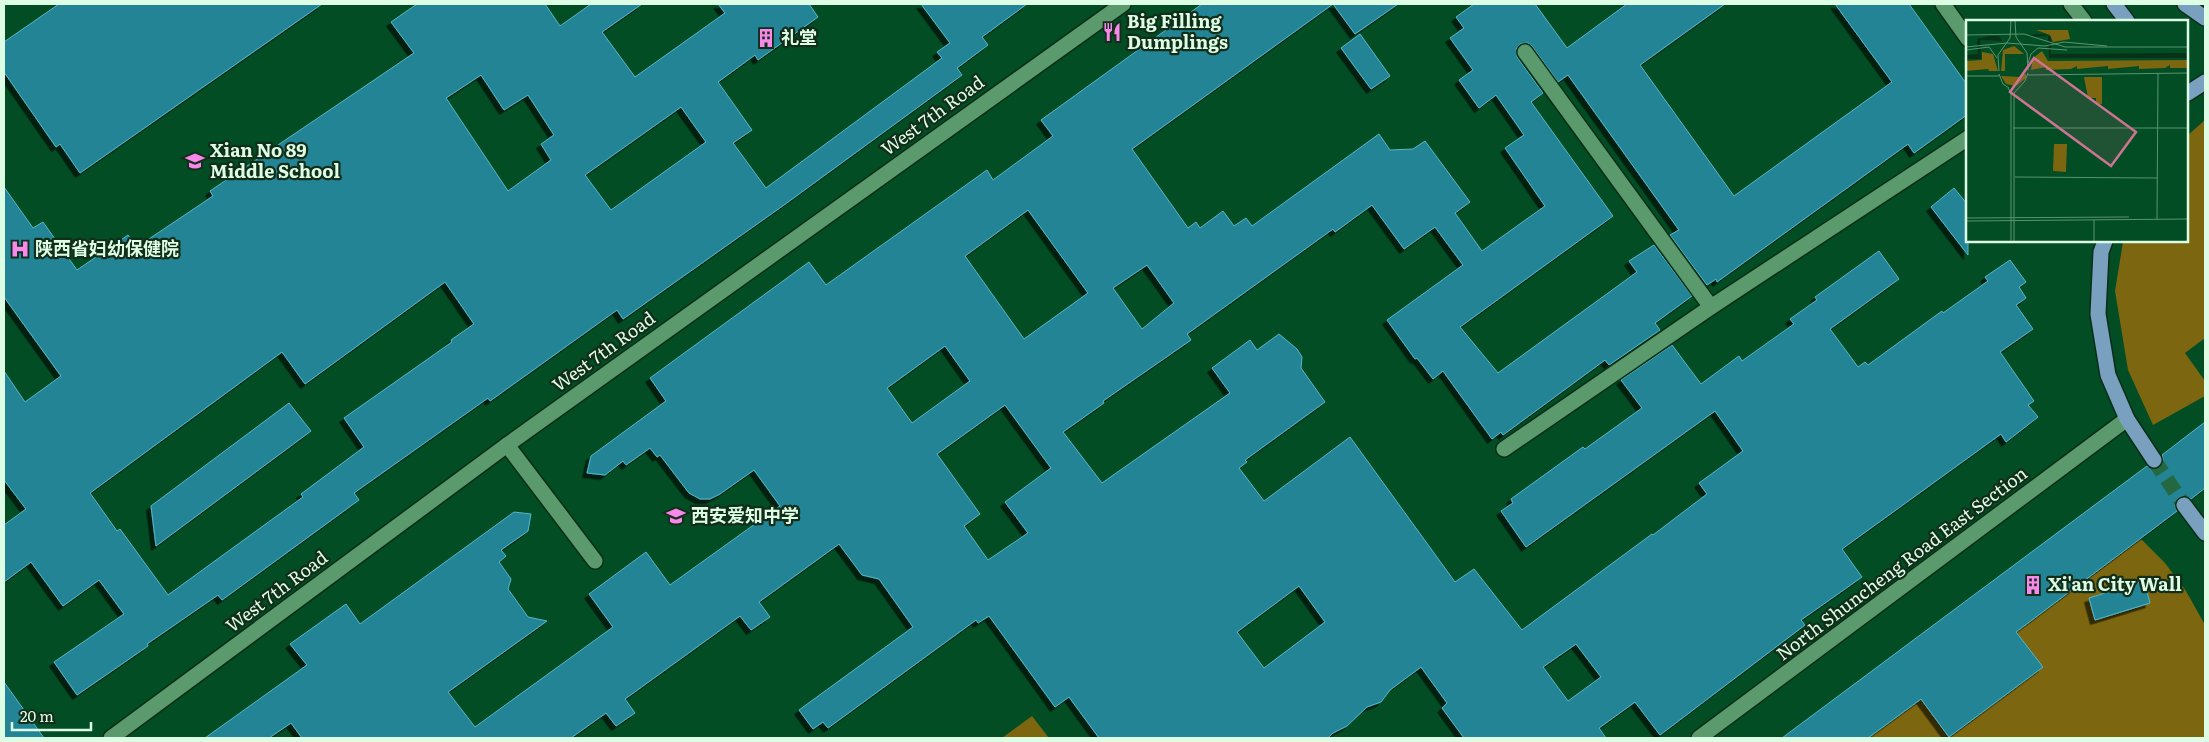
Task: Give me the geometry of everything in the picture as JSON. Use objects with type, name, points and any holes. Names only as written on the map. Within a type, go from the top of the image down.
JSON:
[{"type":"main road","points":[[2114,4],[2126,20]]},
{"type":"main road","points":[[2185,4],[2205,18]]},
{"type":"main road","points":[[2189,92],[2205,82]]},
{"type":"main road","points":[[2105,242],[2101,252],[2098,314],[2108,375],[2127,419],[2154,460]]},
{"type":"main road","points":[[2184,505],[2205,533]]},
{"type":"street","name":"West 7th Road","points":[[112,738],[507,444],[1123,4]]},
{"type":"street","points":[[1943,4],[1966,36]]},
{"type":"street","points":[[2071,4],[2083,20]]},
{"type":"street","points":[[1525,52],[1711,307]]},
{"type":"street","points":[[1504,449],[1711,307],[1966,139]]},
{"type":"street","name":"North Shuncheng Road East Section","points":[[1699,738],[2127,419]]},
{"type":"street","points":[[507,444],[595,561]]},
{"type":"shaded area","points":[[2205,120],[2205,338],[2185,353],[2205,381],[2205,396],[2153,425],[2128,370],[2115,291],[2123,242],[2189,242],[2189,134]]},
{"type":"shaded area","points":[[2141,539],[2165,563],[2186,591],[2205,625],[2205,738],[1868,738],[1921,699],[1950,737],[2042,667],[2016,632]]},
{"type":"shaded area","points":[[1032,716],[1049,738],[1002,738]]},
{"type":"building","points":[[59,4],[322,4],[80,173],[60,144],[56,147],[4,72],[4,42]]},
{"type":"building","points":[[417,4],[545,4],[560,26],[591,4],[642,4],[602,32],[635,77],[725,13],[718,4],[809,4],[818,17],[758,60],[755,55],[718,82],[752,130],[733,143],[766,188],[942,58],[937,52],[950,43],[921,4],[1027,4],[982,37],[988,45],[957,68],[962,75],[784,205],[623,319],[617,310],[490,401],[488,398],[354,493],[359,500],[222,600],[218,595],[77,695],[54,662],[124,614],[99,580],[63,606],[31,562],[4,582],[4,525],[26,509],[4,480],[4,371],[25,402],[61,376],[4,297],[4,187],[33,228],[43,222],[77,270],[128,235],[137,247],[213,196],[210,191],[414,53],[391,22]],"holes":[[[481,75],[504,110],[528,95],[554,135],[541,144],[551,160],[508,191],[446,98]],[[681,107],[706,142],[611,210],[585,175]],[[445,282],[474,324],[451,340],[452,342],[344,418],[364,447],[301,494],[303,497],[168,595],[120,529],[117,531],[90,493],[282,352],[305,384]]]},
{"type":"building","points":[[1202,4],[1333,4],[1132,149],[1188,228],[1196,222],[1200,228],[1223,211],[1234,226],[1246,218],[1252,226],[1379,134],[1390,150],[1413,149],[1425,141],[1470,202],[1455,213],[1482,251],[1545,206],[1505,148],[1524,135],[1496,95],[1479,108],[1459,80],[1473,70],[1450,38],[1464,28],[1456,17],[1474,4],[1535,4],[1567,48],[1627,4],[1725,4],[1640,65],[1734,196],[1892,82],[1835,4],[1909,4],[1966,83],[1966,115],[1914,153],[1908,144],[1717,282],[1716,279],[1707,285],[1670,235],[1679,230],[1568,75],[1558,82],[1532,46],[1528,43],[1520,44],[1516,49],[1517,57],[1543,93],[1531,102],[1613,216],[1460,327],[1498,373],[1637,272],[1629,261],[1654,245],[1692,296],[1655,323],[1660,330],[1609,365],[1605,360],[1503,435],[1501,432],[1492,439],[1443,371],[1433,379],[1417,358],[1415,359],[1387,320],[1463,265],[1435,227],[1404,249],[1372,205],[1335,232],[1333,229],[1187,334],[1191,340],[1103,401],[1104,403],[1063,432],[1102,483],[1230,393],[1212,368],[1250,340],[1257,350],[1279,334],[1297,349],[1302,357],[1301,368],[1325,402],[1245,460],[1247,462],[1239,468],[1264,501],[1350,437],[1455,582],[1474,569],[1522,630],[1707,494],[1699,483],[1743,451],[1715,411],[1526,547],[1501,511],[1513,503],[1511,499],[1583,447],[1585,449],[1642,408],[1621,380],[1672,345],[1701,384],[1739,356],[1742,361],[1794,324],[1790,319],[1817,300],[1815,297],[1879,251],[1899,279],[1830,329],[1858,367],[1865,362],[1868,365],[1942,311],[1943,313],[1988,281],[1985,277],[2010,260],[2026,282],[2019,287],[2026,298],[2016,305],[2033,329],[2000,352],[2034,401],[2028,405],[2038,417],[2006,442],[2001,434],[1842,549],[1862,577],[1801,620],[1805,625],[1660,735],[1635,702],[1599,728],[1606,738],[1464,738],[1442,708],[1447,703],[1421,667],[1390,690],[1381,702],[1367,707],[1347,726],[1333,733],[1328,738],[1099,738],[1069,697],[1055,707],[989,616],[978,623],[976,620],[828,728],[823,722],[813,729],[799,710],[913,627],[879,579],[862,575],[839,544],[759,602],[770,617],[751,630],[740,616],[625,699],[635,713],[616,726],[606,713],[571,738],[302,738],[291,723],[269,738],[205,738],[307,665],[290,644],[346,604],[360,624],[514,512],[531,514],[528,531],[501,550],[506,556],[499,562],[511,579],[508,589],[528,617],[547,621],[448,692],[475,727],[613,627],[589,594],[646,552],[670,585],[780,506],[754,470],[720,494],[710,499],[700,499],[689,493],[660,455],[657,457],[650,448],[626,465],[623,461],[605,475],[587,473],[591,456],[666,401],[650,378],[809,262],[826,285],[987,170],[993,180],[1053,136],[1041,120]],"holes":[[[1028,210],[1088,293],[1024,339],[965,256]],[[1147,265],[1174,303],[1142,329],[1113,288]],[[945,346],[970,381],[912,423],[887,388]],[[1005,405],[1051,468],[1005,502],[1028,533],[988,560],[964,526],[980,514],[937,454]],[[1299,586],[1325,622],[1264,668],[1237,632]],[[1576,644],[1601,677],[1568,701],[1543,667]]]},
{"type":"building","points":[[1333,4],[1398,4],[1355,34]]},
{"type":"building","points":[[1360,34],[1390,76],[1371,89],[1341,48]]},
{"type":"building","points":[[1954,188],[1966,203],[1966,242],[1968,242],[1968,255],[1931,207]]},
{"type":"building","points":[[289,403],[311,431],[156,546],[151,506]]},
{"type":"building","name":"Xi'an City Wall","points":[[2205,422],[2205,488],[2191,499],[2183,496],[2178,498],[2175,506],[2177,511],[2016,632],[2043,667],[1949,737],[1921,699],[1868,738],[1782,738],[2147,466],[2154,469],[2160,468],[2163,460],[2162,455]]},
{"type":"building","points":[[2144,581],[2150,603],[2095,620],[2089,598]]},
{"type":"building","points":[[4,682],[44,738],[4,738]]},
{"type":"tunnel","points":[[2154,460],[2184,505]]},
{"type":"place","name":"Big Filling Dumplings","points":[[1112,32]]},
{"type":"place","name":"礼堂","points":[[766,38]]},
{"type":"place","name":"Xian No 89 Middle School","points":[[195,161]]},
{"type":"place","name":"陕西省妇幼保健院","points":[[20,249]]},
{"type":"place","name":"西安爱知中学","points":[[676,516]]},
{"type":"place","name":"Xi'an City Wall","points":[[2033,585]]}]
